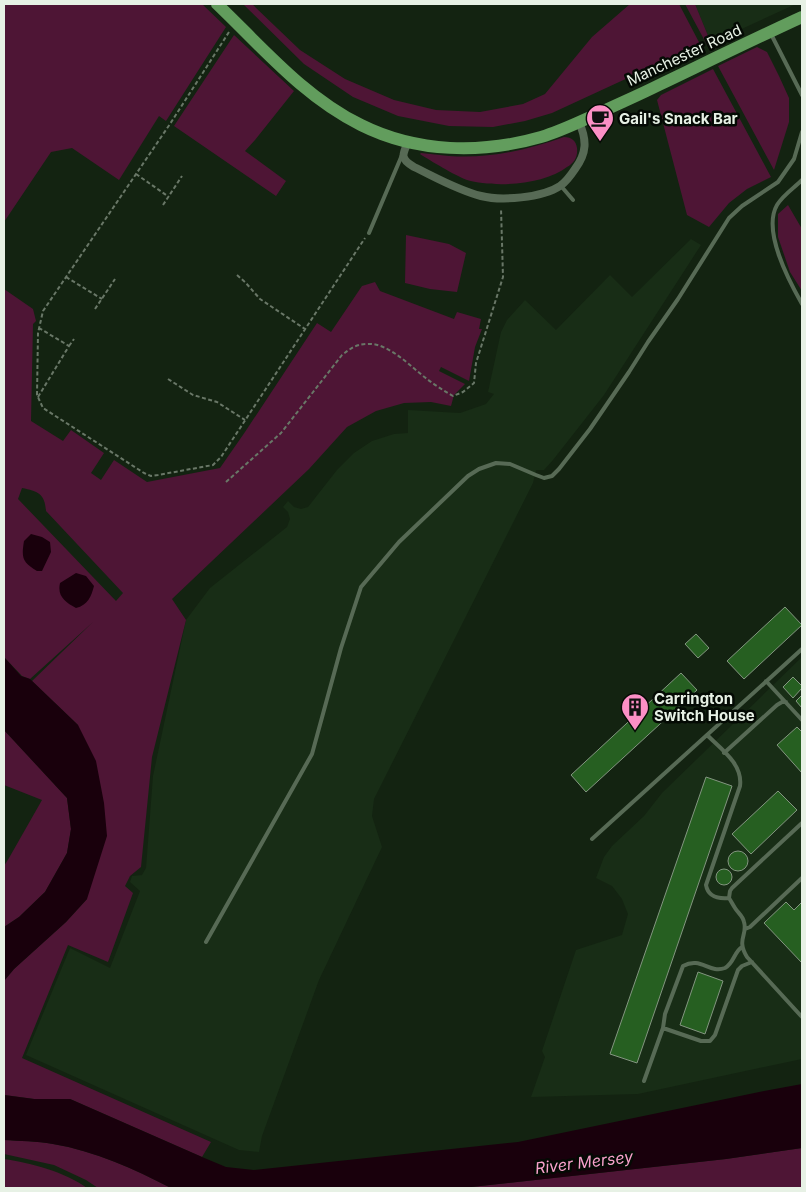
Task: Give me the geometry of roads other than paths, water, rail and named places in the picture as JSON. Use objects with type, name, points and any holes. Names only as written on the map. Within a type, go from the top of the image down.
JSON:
[{"type":"main road","name":"Manchester Road","points":[[217,4],[315,97],[361,125],[393,138],[405,148],[422,145],[453,148],[486,147],[543,136],[579,122],[802,17]]},
{"type":"street","points":[[561,186],[583,155],[583,130],[579,122]]},
{"type":"street","name":"Manchester Road","points":[[405,148],[404,159],[407,163],[461,189],[482,196],[500,198],[533,196],[561,186]]},
{"type":"lane","points":[[770,32],[802,95]]},
{"type":"lane","points":[[206,942],[312,754],[341,648],[361,587],[399,542],[468,476],[479,469],[496,463],[510,464],[536,476],[544,478],[552,476],[590,429],[729,218],[742,206],[778,182],[794,159],[802,132]]},
{"type":"lane","points":[[369,233],[399,158],[405,148]]},
{"type":"lane","points":[[802,180],[781,199],[776,207],[773,225],[774,237],[783,266],[802,304]]},
{"type":"lane","points":[[561,186],[573,200]]},
{"type":"lane","points":[[592,839],[802,649]]},
{"type":"lane","points":[[766,681],[802,720]]},
{"type":"lane","points":[[724,753],[777,705],[786,702]]},
{"type":"lane","points":[[707,735],[736,766],[741,780],[706,885],[710,894],[720,898],[729,898]]},
{"type":"lane","points":[[802,823],[732,888],[729,898],[744,922],[745,929],[742,947],[747,956],[802,1017]]},
{"type":"lane","points":[[745,929],[750,927],[802,878]]},
{"type":"lane","points":[[644,1081],[663,1028],[665,1014],[683,966],[694,962],[713,968],[723,968],[731,962],[737,951],[742,947]]},
{"type":"lane","points":[[663,1028],[701,1041],[710,1041],[714,1035],[738,970],[752,962]]},
{"type":"water","points":[[31,534],[42,537],[50,542],[51,552],[42,571],[37,571],[29,565],[23,556],[24,541]]},
{"type":"water","points":[[76,573],[86,576],[94,586],[88,600],[76,608],[63,598],[59,588],[60,583]]},
{"type":"water","points":[[4,657],[21,676],[30,679],[78,725],[96,761],[104,803],[107,836],[87,899],[66,922],[14,969],[4,981],[4,927],[19,917],[45,892],[67,853],[71,829],[67,798],[4,730]]},
{"type":"water","name":"River Mersey","points":[[802,1084],[802,1148],[726,1159],[462,1188],[171,1188],[128,1168],[84,1151],[47,1143],[4,1140],[4,1095],[34,1099],[70,1099],[226,1167],[254,1170],[518,1142]]},
{"type":"place","name":"Gail's Snack Bar","points":[[600,142]]},
{"type":"place","name":"Carrington Switch House","points":[[635,731]]}]
